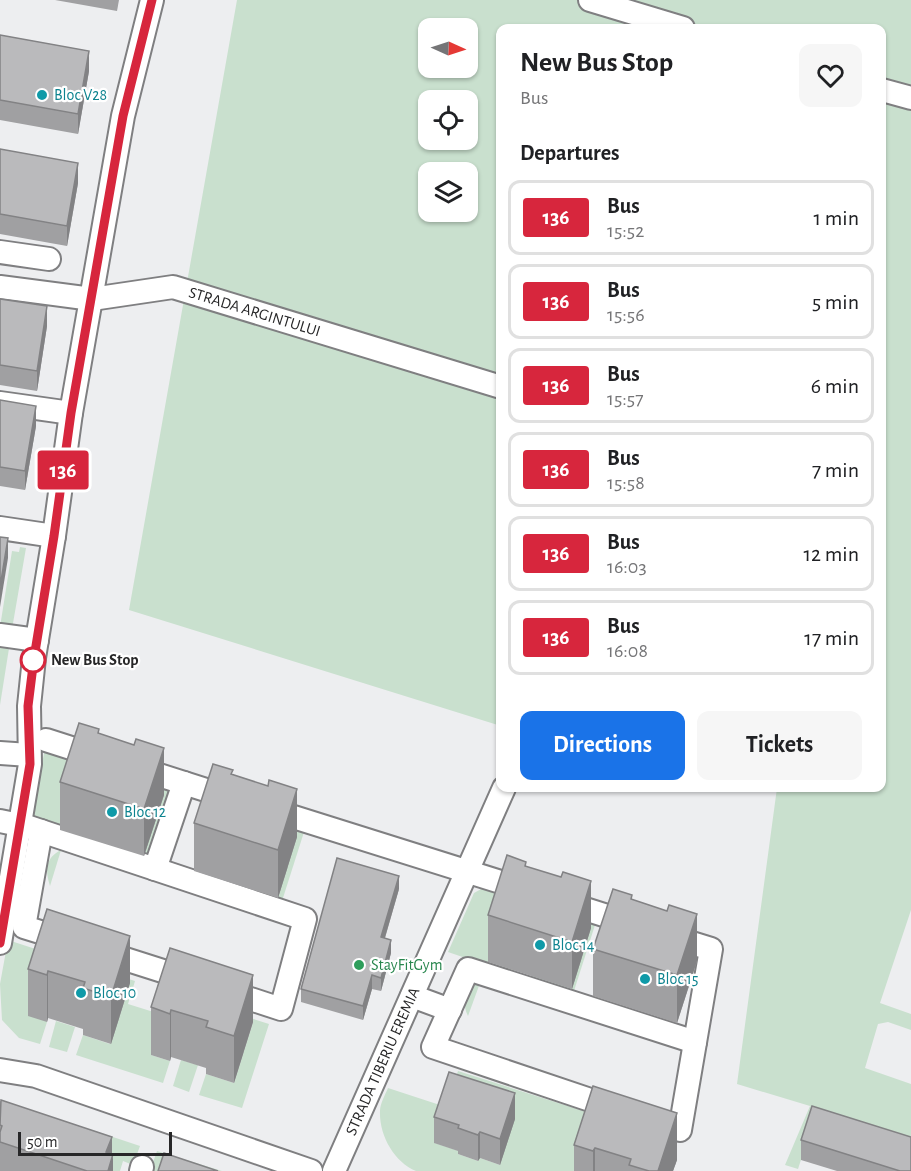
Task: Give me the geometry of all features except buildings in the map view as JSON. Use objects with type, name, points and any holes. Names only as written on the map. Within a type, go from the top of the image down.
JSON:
[{"type":"street","points":[[0,943],[9,823],[30,764],[28,706],[71,413],[123,116],[152,0]]},
{"type":"street","points":[[590,0],[670,24]]},
{"type":"street","points":[[886,91],[911,99]]},
{"type":"street","points":[[0,252],[49,259]]},
{"type":"street","name":"STRADA ARGINTULUI","points":[[0,287],[92,299],[173,287],[496,385]]},
{"type":"street","points":[[0,403],[71,413]]},
{"type":"street","points":[[0,528],[54,536]]},
{"type":"street","points":[[0,634],[37,640]]},
{"type":"street","points":[[46,740],[711,949],[680,1130],[433,1047],[468,969],[695,1042]]},
{"type":"street","points":[[0,753],[29,755]]},
{"type":"street","points":[[155,869],[184,783]]},
{"type":"street","name":"STRADA TIBERIU EREMIA","points":[[334,1171],[502,792]]},
{"type":"street","points":[[9,823],[41,831],[305,919],[309,940],[281,1009],[24,927],[41,831]]},
{"type":"street","points":[[412,996],[450,1010]]},
{"type":"street","points":[[0,1070],[36,1076],[311,1171]]},
{"type":"green space","points":[[237,0],[911,0],[911,910],[880,1003],[911,1014],[911,1030],[888,1022],[878,1024],[865,1068],[911,1084],[911,1157],[812,1126],[798,1169],[785,1165],[810,1106],[737,1084],[776,792],[886,792],[886,24],[496,24],[496,724],[129,610]]},
{"type":"green space","points":[[20,547],[26,548],[12,629],[0,627],[12,551],[19,552]]},
{"type":"green space","points":[[0,641],[10,642],[0,705]]},
{"type":"green space","points":[[45,749],[101,767],[82,839],[31,816]]},
{"type":"green space","points":[[138,779],[170,789],[147,860],[91,839]]},
{"type":"green space","points":[[271,821],[304,832],[282,901],[248,891]]},
{"type":"green space","points":[[61,850],[50,886],[47,875],[49,861]]},
{"type":"green space","points":[[483,888],[528,903],[488,962],[516,971],[515,975],[448,952],[474,893]]},
{"type":"green space","points":[[565,915],[595,925],[573,994],[530,979]]},
{"type":"green space","points":[[8,940],[69,960],[47,956],[47,1022],[40,1044],[19,1038],[2,1020],[0,984]]},
{"type":"green space","points":[[76,962],[135,981],[128,1004],[160,1014],[151,1055],[170,1061],[163,1083],[76,1055],[83,1035],[110,1044]]},
{"type":"green space","points":[[480,983],[468,1016],[465,1004],[467,993],[471,985]]},
{"type":"green space","points":[[229,1011],[269,1024],[242,1108],[199,1095],[206,1074],[234,1083],[253,1022]]},
{"type":"green space","points":[[56,1021],[75,1027],[67,1052],[49,1047]]},
{"type":"green space","points":[[181,1060],[198,1065],[189,1092],[173,1086]]},
{"type":"green space","points":[[458,1071],[593,1114],[574,1171],[416,1171],[401,1161],[389,1147],[380,1120],[381,1105],[388,1088],[446,1107],[435,1143],[459,1151],[458,1154],[478,1161],[480,1158],[500,1165],[449,1097]]},
{"type":"green space","points":[[92,1130],[140,1146],[133,1165],[123,1161],[120,1171],[107,1171]]},
{"type":"green space","points":[[157,1151],[222,1171],[150,1171]]},
{"type":"bus line","name":"136","points":[[0,943],[30,764],[28,706],[71,413],[123,116],[152,0]]},
{"type":"place","name":"Bloc V28","points":[[42,95]]},
{"type":"place","name":"New Bus Stop","points":[[33,660]]},
{"type":"place","name":"Bloc 12","points":[[112,812]]},
{"type":"place","name":"Bloc 14","points":[[540,945]]},
{"type":"place","name":"StayFitGym","points":[[359,965]]},
{"type":"place","name":"Bloc 15","points":[[645,979]]},
{"type":"place","name":"Bloc 10","points":[[81,993]]}]
